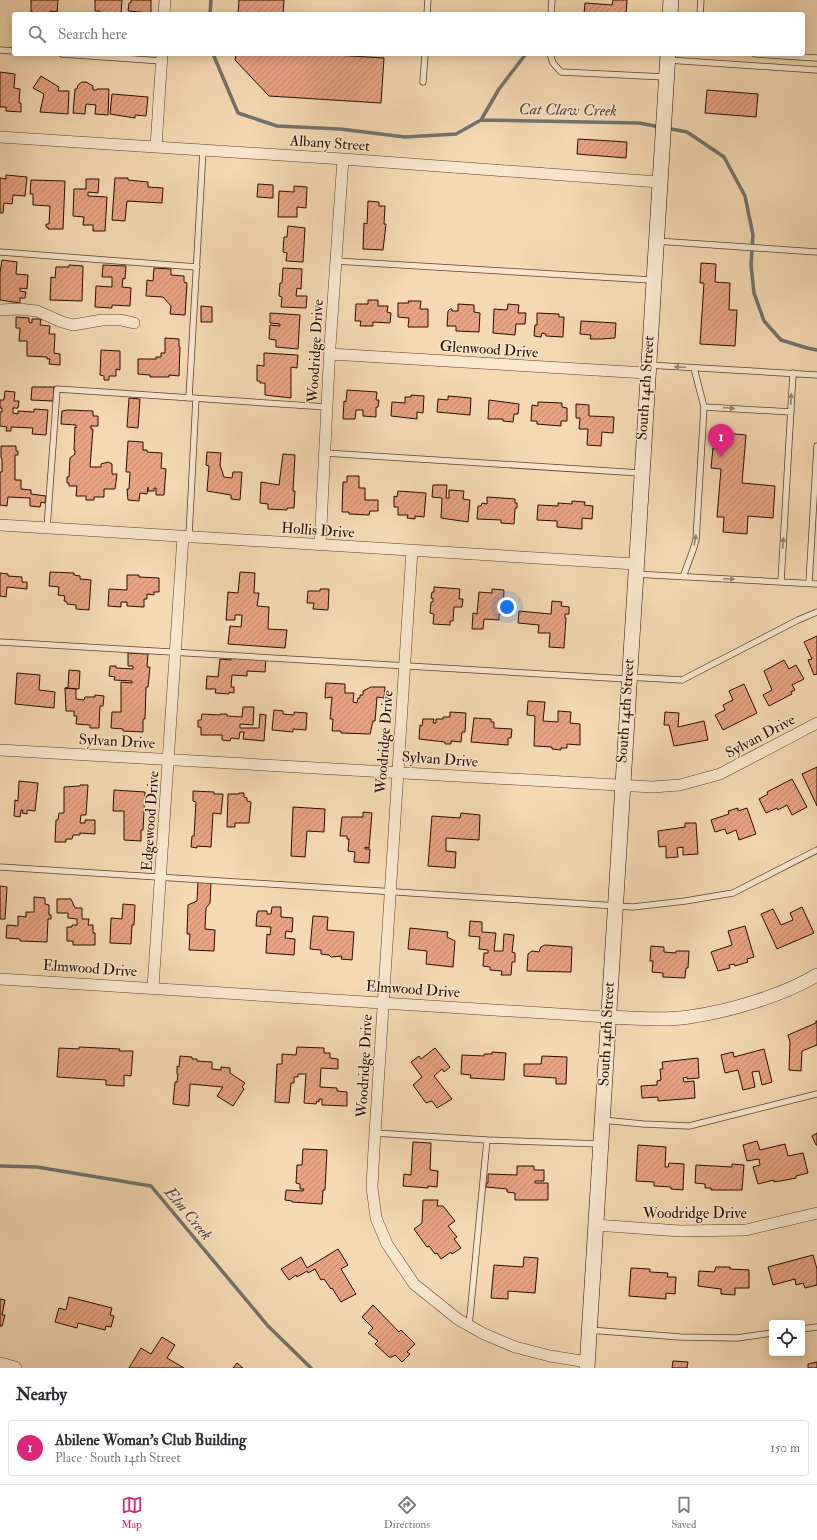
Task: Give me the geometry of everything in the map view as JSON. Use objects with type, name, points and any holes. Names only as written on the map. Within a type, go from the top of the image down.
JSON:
[{"type":"main road","points":[[670,12],[671,0]]},
{"type":"main road","name":"South 14th Street","points":[[587,1365],[602,1120],[612,906],[628,678],[646,369],[667,57]]},
{"type":"street","points":[[164,12],[165,0]]},
{"type":"street","points":[[156,147],[162,57]]},
{"type":"street","name":"Albany Street","points":[[0,137],[343,159],[659,182]]},
{"type":"street","name":"Woodridge Drive","points":[[320,545],[330,354],[343,159]]},
{"type":"street","points":[[0,310],[19,309],[37,311],[62,322],[73,324],[102,320],[121,320],[134,323]]},
{"type":"street","name":"Glenwood Drive","points":[[330,354],[646,369]]},
{"type":"street","name":"Hollis Drive","points":[[0,525],[412,550],[634,569]]},
{"type":"street","name":"Edgewood Drive","points":[[153,988],[176,651],[186,536]]},
{"type":"street","name":"Woodridge Drive","points":[[412,550],[372,1187],[376,1218],[387,1244],[414,1284],[470,1326],[484,1334],[515,1347],[587,1365]]},
{"type":"street","name":"Sylvan Drive","points":[[0,750],[652,787],[680,784],[720,774],[817,723]]},
{"type":"street","name":"Elmwood Drive","points":[[0,979],[607,1017],[646,1018],[689,1017],[737,1007],[764,998],[817,976]]},
{"type":"street","name":"Woodridge Drive","points":[[595,1225],[680,1231],[746,1230],[817,1213]]},
{"type":"street","points":[[0,1364],[15,1368]]},
{"type":"lane","points":[[427,12],[428,0]]},
{"type":"lane","points":[[551,12],[552,0]]},
{"type":"lane","points":[[700,12],[701,0]]},
{"type":"lane","points":[[0,50],[12,51]]},
{"type":"lane","points":[[129,56],[162,57]]},
{"type":"lane","points":[[423,82],[424,56]]},
{"type":"lane","points":[[551,56],[553,63],[562,72],[666,78]]},
{"type":"lane","points":[[786,56],[817,58]]},
{"type":"lane","points":[[667,57],[817,70]]},
{"type":"lane","points":[[186,536],[203,150]]},
{"type":"lane","points":[[655,241],[817,252]]},
{"type":"lane","points":[[0,252],[197,266]]},
{"type":"lane","points":[[336,262],[652,280]]},
{"type":"lane","points":[[683,577],[694,550],[696,540],[704,407],[694,368]]},
{"type":"lane","points":[[646,369],[694,368],[817,375]]},
{"type":"lane","points":[[781,582],[793,373]]},
{"type":"lane","points":[[47,528],[57,389],[327,406]]},
{"type":"lane","points":[[704,407],[790,412]]},
{"type":"lane","points":[[809,583],[817,446]]},
{"type":"lane","points":[[325,453],[640,473]]},
{"type":"lane","points":[[634,569],[683,577],[817,584]]},
{"type":"lane","points":[[0,642],[176,651],[404,666],[682,680],[817,612]]},
{"type":"lane","points":[[0,867],[633,908],[733,893],[817,850]]},
{"type":"lane","points":[[602,1120],[689,1126],[817,1094]]},
{"type":"lane","points":[[375,1133],[487,1140],[600,1144]]},
{"type":"lane","points":[[470,1326],[487,1140]]},
{"type":"lane","points":[[805,1329],[817,1327]]},
{"type":"lane","points":[[589,1330],[680,1337],[730,1338],[769,1333]]},
{"type":"building","points":[[31,0],[58,0],[57,12],[31,12]]},
{"type":"building","points":[[95,0],[122,0],[121,12],[95,11]]},
{"type":"building","points":[[131,0],[151,0],[151,12],[128,11],[129,3],[131,3]]},
{"type":"building","points":[[239,0],[284,0],[283,12],[238,12]]},
{"type":"building","points":[[613,0],[627,0],[626,12],[584,12],[585,3],[612,5]]},
{"type":"building","points":[[236,56],[351,56],[384,58],[381,103],[269,96],[235,60]]},
{"type":"building","points":[[0,72],[15,74],[14,88],[20,89],[19,103],[21,103],[21,112],[6,111],[6,107],[0,107]]},
{"type":"building","points":[[41,76],[59,87],[58,91],[69,91],[68,114],[40,112],[44,94],[33,88]]},
{"type":"building","points":[[82,82],[86,82],[93,86],[93,90],[109,89],[108,115],[95,114],[96,105],[86,104],[85,114],[73,113],[75,89],[77,89],[78,85]]},
{"type":"building","points":[[707,90],[758,94],[756,117],[705,113]]},
{"type":"building","points":[[112,94],[148,97],[146,116],[135,115],[135,118],[110,114]]},
{"type":"building","points":[[578,139],[627,142],[626,158],[577,154]]},
{"type":"building","points":[[6,175],[27,177],[25,196],[13,195],[12,204],[4,203],[3,213],[0,213],[0,178],[6,179]]},
{"type":"building","points":[[115,178],[128,178],[128,180],[148,182],[148,187],[163,188],[162,203],[127,201],[125,221],[112,220]]},
{"type":"building","points":[[86,179],[99,179],[98,193],[88,192],[88,196],[107,197],[105,231],[93,231],[93,225],[83,225],[84,217],[73,216],[74,189],[86,189]]},
{"type":"building","points":[[31,180],[65,181],[63,229],[48,229],[48,227],[46,227],[46,224],[49,224],[50,206],[33,205],[33,194],[30,194]]},
{"type":"building","points":[[258,184],[273,185],[273,198],[257,197]]},
{"type":"building","points":[[294,186],[307,187],[306,208],[297,207],[297,217],[278,217],[279,191],[294,192]]},
{"type":"building","points":[[368,201],[379,202],[379,206],[385,206],[384,224],[386,224],[383,250],[363,249],[364,223],[367,224]]},
{"type":"building","points":[[288,226],[305,228],[303,262],[286,261],[287,253],[283,252],[284,237],[287,237]]},
{"type":"building","points":[[2,260],[17,262],[16,274],[28,275],[27,289],[20,288],[20,291],[26,292],[25,298],[20,298],[20,303],[0,300],[0,273]]},
{"type":"building","points":[[701,263],[716,264],[715,282],[730,283],[729,310],[737,310],[735,346],[700,344],[704,283],[700,283]]},
{"type":"building","points":[[69,265],[83,266],[82,301],[50,300],[51,277],[55,278],[56,267],[69,267]]},
{"type":"building","points":[[103,265],[126,266],[125,279],[123,278],[122,287],[131,288],[130,306],[112,305],[112,308],[95,307],[96,286],[112,287],[112,277],[102,277]]},
{"type":"building","points":[[154,268],[171,269],[171,275],[184,276],[184,282],[187,283],[185,315],[170,314],[171,306],[163,297],[146,296],[147,280],[153,281]]},
{"type":"building","points":[[283,268],[302,269],[301,289],[297,288],[296,296],[307,296],[306,308],[281,307],[282,297],[279,296]]},
{"type":"building","points":[[368,300],[378,300],[378,306],[388,306],[387,312],[391,313],[390,323],[373,322],[373,326],[360,326],[361,321],[355,321],[356,304],[368,304]]},
{"type":"building","points":[[408,301],[421,301],[420,309],[428,309],[428,327],[408,327],[409,318],[398,317],[398,303],[409,303]]},
{"type":"building","points":[[458,304],[474,305],[474,312],[480,313],[479,332],[456,331],[456,326],[447,326],[448,311],[452,309],[452,311],[458,311]]},
{"type":"building","points":[[508,304],[519,305],[518,313],[526,313],[525,324],[516,324],[515,335],[493,333],[494,309],[507,310]]},
{"type":"building","points":[[201,306],[212,307],[212,322],[201,322]]},
{"type":"building","points":[[270,313],[300,315],[298,349],[276,347],[276,340],[269,339],[270,325],[280,326],[280,324],[270,323]]},
{"type":"building","points":[[537,313],[559,314],[559,317],[564,317],[563,337],[546,336],[546,334],[542,333],[541,337],[534,336],[535,325],[537,325]]},
{"type":"building","points":[[16,317],[29,318],[29,322],[32,323],[32,319],[41,319],[40,325],[50,326],[49,334],[55,334],[54,353],[60,354],[60,365],[49,364],[50,359],[47,359],[47,357],[27,356],[27,341],[19,341],[20,328],[16,328]]},
{"type":"building","points":[[581,321],[616,323],[615,338],[590,339],[591,335],[580,334]]},
{"type":"building","points":[[165,338],[179,339],[179,376],[169,375],[169,377],[150,377],[150,375],[138,374],[138,359],[156,359],[156,357],[161,357],[161,353],[165,353]]},
{"type":"building","points":[[101,350],[120,351],[120,370],[116,369],[116,376],[109,376],[109,380],[104,380],[104,376],[100,375]]},
{"type":"building","points":[[264,353],[298,355],[297,368],[291,367],[291,398],[265,395],[265,383],[260,383],[260,381],[257,381],[257,365],[264,366]]},
{"type":"building","points":[[32,387],[54,387],[53,401],[31,400]]},
{"type":"building","points":[[347,390],[377,392],[376,400],[379,400],[378,407],[376,407],[376,417],[363,416],[363,410],[356,410],[355,419],[343,419],[344,401],[346,402]]},
{"type":"building","points":[[5,391],[15,392],[14,401],[19,401],[18,408],[13,408],[13,413],[18,414],[18,411],[34,412],[34,409],[48,410],[46,435],[32,434],[33,428],[11,427],[11,431],[6,431],[7,427],[0,426],[0,412],[2,412],[2,408],[0,408],[0,400],[4,400]]},
{"type":"building","points":[[411,395],[424,396],[423,413],[417,412],[417,419],[391,416],[392,402],[405,403],[405,397],[411,397]]},
{"type":"building","points":[[448,396],[471,398],[470,415],[437,412],[438,399],[448,400]]},
{"type":"building","points":[[129,398],[140,399],[138,428],[127,427]]},
{"type":"building","points":[[489,400],[519,404],[518,414],[514,414],[513,422],[503,421],[503,419],[488,419]]},
{"type":"building","points":[[538,402],[562,403],[562,407],[567,408],[567,421],[561,421],[561,426],[537,424],[537,421],[531,421],[532,405],[538,406]]},
{"type":"building","points":[[576,404],[589,405],[589,416],[614,417],[613,433],[602,432],[601,446],[587,445],[588,429],[579,429],[580,418],[576,418]]},
{"type":"building","points":[[62,411],[93,411],[93,416],[98,416],[98,426],[91,426],[91,429],[93,429],[90,467],[101,467],[101,464],[108,462],[112,464],[112,474],[117,474],[115,489],[104,489],[104,497],[94,497],[94,500],[86,500],[86,496],[76,496],[77,486],[69,486],[69,483],[67,483],[67,477],[69,477],[70,458],[75,454],[75,427],[76,428],[76,425],[61,424]]},
{"type":"building","points":[[724,433],[746,435],[742,483],[775,486],[773,518],[748,516],[747,534],[723,532],[724,517],[717,517],[721,469],[711,468],[713,448],[722,449]]},
{"type":"building","points":[[128,441],[143,442],[143,450],[147,450],[147,452],[162,453],[161,468],[166,469],[164,495],[156,495],[156,488],[154,488],[154,491],[148,491],[148,487],[147,494],[140,493],[139,501],[128,500],[127,489],[129,489],[130,472],[126,472]]},
{"type":"building","points":[[1,446],[16,446],[18,455],[15,455],[15,480],[21,480],[21,489],[31,490],[31,494],[46,496],[45,503],[41,502],[40,507],[30,506],[30,498],[8,497],[7,506],[0,505],[0,472],[2,472]]},
{"type":"building","points":[[207,452],[221,453],[220,465],[224,477],[232,478],[233,472],[242,472],[240,500],[231,499],[231,495],[207,491],[209,466],[206,465]]},
{"type":"building","points":[[283,454],[295,455],[293,491],[295,491],[294,508],[287,508],[287,510],[268,509],[268,504],[260,503],[261,482],[279,485]]},
{"type":"building","points":[[347,476],[359,476],[359,488],[365,488],[365,500],[378,500],[378,511],[370,511],[369,515],[349,514],[349,512],[342,512],[343,482],[347,482]]},
{"type":"building","points":[[433,485],[447,485],[446,498],[449,498],[449,490],[464,491],[463,499],[470,500],[468,522],[441,518],[442,498],[432,497]]},
{"type":"building","points":[[398,491],[426,493],[424,517],[415,516],[415,519],[407,518],[408,515],[398,515],[398,507],[394,507],[394,496],[397,497]]},
{"type":"building","points":[[487,497],[515,499],[517,508],[515,508],[514,524],[501,523],[501,520],[477,519],[478,506],[481,506],[482,503],[487,504]]},
{"type":"building","points":[[572,501],[585,502],[584,505],[593,506],[592,519],[582,518],[582,529],[557,527],[557,521],[537,520],[538,505],[558,506],[558,503],[572,504]]},
{"type":"building","points":[[50,572],[74,573],[74,575],[80,576],[80,579],[91,580],[89,610],[76,609],[76,605],[67,604],[67,602],[64,601],[65,596],[58,595],[59,587],[49,586]]},
{"type":"building","points":[[240,572],[255,573],[254,593],[259,593],[257,606],[269,607],[268,629],[287,630],[285,648],[228,644],[230,626],[241,627],[242,615],[235,615],[235,620],[226,620],[228,592],[238,593]]},
{"type":"building","points":[[0,573],[8,574],[8,576],[22,577],[22,582],[27,582],[27,589],[7,587],[6,597],[0,596]]},
{"type":"building","points":[[127,575],[159,578],[159,592],[154,592],[154,595],[147,594],[147,599],[144,599],[144,607],[127,606],[127,602],[121,602],[121,607],[108,606],[109,589],[127,590]]},
{"type":"building","points":[[434,587],[460,589],[459,599],[463,599],[462,607],[454,607],[453,621],[450,621],[450,625],[433,624],[434,614],[430,613],[431,602],[433,602],[433,598],[431,598],[432,592],[434,592]]},
{"type":"building","points":[[320,589],[329,589],[328,610],[313,609],[314,603],[307,603],[308,591],[320,591]]},
{"type":"building","points":[[492,589],[504,590],[503,614],[499,614],[499,620],[484,619],[483,629],[472,629],[473,613],[477,614],[479,592],[492,593]]},
{"type":"building","points":[[552,601],[562,602],[561,606],[569,607],[569,614],[565,614],[564,648],[549,647],[550,633],[538,633],[539,625],[518,623],[519,611],[551,614]]},
{"type":"building","points":[[817,636],[817,674],[814,675],[808,660],[812,659],[804,642]]},
{"type":"building","points":[[128,653],[148,654],[147,667],[150,667],[148,687],[146,687],[143,732],[123,731],[123,729],[111,728],[112,712],[121,712],[121,682],[132,683],[132,681],[114,680],[115,677],[109,676],[110,666],[116,666],[116,668],[133,669],[133,666],[128,666]]},
{"type":"building","points":[[231,658],[266,658],[265,672],[247,671],[247,676],[232,675],[231,687],[234,687],[234,693],[215,693],[216,689],[206,689],[207,676],[218,677],[220,659],[231,660]]},
{"type":"building","points":[[784,660],[789,669],[796,665],[804,679],[792,685],[795,690],[791,692],[792,694],[769,706],[763,695],[772,690],[764,671]]},
{"type":"building","points":[[69,670],[80,671],[79,689],[65,688],[68,688]]},
{"type":"building","points":[[17,673],[40,675],[39,690],[55,692],[54,708],[15,704]]},
{"type":"building","points":[[326,683],[345,684],[345,693],[354,693],[353,702],[357,703],[360,695],[363,695],[363,691],[371,687],[385,687],[384,698],[377,697],[375,721],[373,721],[370,734],[341,733],[341,731],[332,731],[333,719],[330,719],[332,697],[325,698]]},
{"type":"building","points":[[744,684],[757,713],[723,730],[715,715],[725,710],[723,705],[733,700],[729,691]]},
{"type":"building","points":[[65,688],[76,689],[76,699],[84,700],[85,697],[95,697],[95,695],[104,696],[103,706],[100,706],[99,728],[90,728],[90,725],[76,724],[77,716],[74,716],[74,711],[66,711]]},
{"type":"building","points":[[528,701],[545,702],[543,721],[558,722],[558,711],[571,712],[570,723],[580,724],[580,745],[567,744],[567,748],[561,748],[561,750],[552,749],[552,747],[534,746],[535,716],[527,715]]},
{"type":"building","points":[[243,707],[254,707],[253,725],[240,724],[240,728],[259,728],[260,714],[266,715],[264,741],[243,739],[244,732],[240,732],[239,739],[231,738],[230,741],[222,740],[222,735],[201,735],[201,727],[198,727],[198,720],[201,720],[202,714],[227,714],[227,716],[242,717]]},
{"type":"building","points":[[274,710],[283,711],[283,714],[294,715],[294,712],[307,713],[306,730],[293,729],[293,732],[272,730]]},
{"type":"building","points":[[450,712],[466,713],[465,732],[462,732],[461,742],[451,741],[451,744],[445,744],[445,742],[419,739],[420,725],[422,726],[423,719],[434,719],[433,723],[436,723],[436,719],[450,717]]},
{"type":"building","points":[[665,712],[679,713],[678,727],[704,721],[708,740],[674,746],[669,725],[664,725]]},
{"type":"building","points":[[474,718],[491,719],[491,722],[494,722],[494,728],[512,729],[511,738],[508,738],[508,745],[471,742]]},
{"type":"building","points":[[817,767],[817,806],[802,774]]},
{"type":"building","points":[[792,779],[807,807],[792,815],[787,805],[778,810],[777,808],[766,813],[759,799],[768,794],[767,792]]},
{"type":"building","points":[[19,781],[38,783],[35,811],[27,810],[27,814],[22,813],[23,810],[21,810],[20,817],[14,816],[15,800],[18,801]]},
{"type":"building","points":[[88,785],[86,815],[81,815],[80,823],[85,823],[85,820],[95,820],[95,834],[80,833],[80,835],[73,835],[72,839],[66,839],[66,842],[55,842],[56,820],[58,820],[59,813],[64,813],[64,787]]},
{"type":"building","points":[[114,790],[145,792],[141,841],[124,840],[124,811],[113,811]]},
{"type":"building","points":[[193,791],[223,794],[221,814],[213,813],[211,847],[191,847],[192,836],[194,836],[196,802],[193,801]]},
{"type":"building","points":[[244,793],[244,797],[247,798],[247,801],[251,802],[249,823],[235,823],[235,827],[227,827],[228,794]]},
{"type":"building","points":[[293,807],[325,809],[324,832],[307,831],[305,857],[291,856]]},
{"type":"building","points":[[738,808],[738,811],[747,808],[756,834],[739,840],[736,830],[727,834],[725,829],[715,832],[711,820],[729,814],[728,811]]},
{"type":"building","points":[[363,812],[372,813],[369,848],[365,847],[365,849],[370,849],[369,863],[354,862],[355,852],[348,851],[349,839],[347,839],[347,836],[340,836],[342,817],[363,817]]},
{"type":"building","points":[[461,813],[480,815],[479,840],[446,838],[446,851],[456,852],[455,868],[428,866],[432,816],[460,818]]},
{"type":"building","points":[[685,823],[696,823],[698,854],[683,855],[683,847],[677,848],[678,857],[666,858],[666,846],[659,847],[658,831],[685,827]]},
{"type":"building","points":[[198,882],[211,882],[210,903],[206,908],[205,929],[215,930],[214,951],[189,950],[190,934],[187,934],[188,905],[197,901]]},
{"type":"building","points":[[0,886],[7,887],[5,919],[0,919]]},
{"type":"building","points":[[34,897],[45,898],[45,904],[49,905],[49,915],[51,915],[51,919],[48,919],[47,942],[20,941],[20,939],[6,938],[7,925],[18,926],[18,916],[26,917],[26,912],[34,912]]},
{"type":"building","points":[[57,899],[71,899],[75,908],[82,908],[82,919],[89,919],[88,925],[93,925],[95,945],[73,945],[73,941],[67,941],[67,927],[77,925],[77,919],[68,918],[68,913],[57,913]]},
{"type":"building","points":[[123,904],[135,905],[131,944],[110,943],[111,918],[122,919]]},
{"type":"building","points":[[272,907],[281,907],[281,917],[293,918],[292,932],[286,931],[285,938],[295,939],[294,955],[266,953],[267,934],[270,935],[271,927],[256,926],[257,913],[258,911],[267,911],[267,914],[271,914]]},
{"type":"building","points":[[802,907],[814,933],[777,949],[761,914],[773,909],[781,925],[793,920],[790,913]]},
{"type":"building","points":[[313,916],[328,917],[327,930],[354,932],[352,960],[341,959],[342,956],[331,957],[329,955],[321,954],[321,950],[310,949]]},
{"type":"building","points":[[470,921],[482,922],[482,932],[496,933],[494,951],[503,951],[504,934],[514,935],[512,952],[515,953],[515,962],[512,962],[511,975],[501,975],[502,971],[490,970],[490,967],[483,966],[484,953],[488,953],[488,950],[479,949],[480,937],[469,936]]},
{"type":"building","points":[[745,926],[754,957],[747,959],[748,962],[735,966],[734,964],[729,965],[730,968],[718,971],[711,952],[732,945],[728,931]]},
{"type":"building","points":[[410,928],[448,932],[447,937],[455,941],[453,967],[426,964],[427,951],[408,949]]},
{"type":"building","points":[[545,945],[572,947],[571,972],[527,971],[528,954],[532,951],[539,952],[541,947]]},
{"type":"building","points":[[651,946],[664,947],[664,952],[676,953],[676,951],[689,951],[688,968],[686,968],[685,978],[663,977],[663,973],[652,972],[653,961],[650,961]]},
{"type":"building","points":[[816,1021],[817,1045],[802,1051],[801,1071],[789,1070],[790,1042],[788,1035],[816,1023]]},
{"type":"building","points":[[79,1047],[133,1051],[131,1076],[124,1075],[124,1086],[106,1085],[106,1080],[57,1077],[59,1048],[79,1049]]},
{"type":"building","points":[[297,1047],[324,1048],[324,1053],[330,1053],[330,1058],[338,1059],[338,1069],[321,1068],[320,1087],[337,1088],[337,1091],[347,1092],[347,1106],[322,1105],[322,1099],[319,1099],[319,1102],[317,1101],[316,1104],[304,1103],[306,1074],[298,1074],[298,1077],[294,1077],[294,1083],[291,1083],[289,1103],[275,1102],[277,1064],[282,1064],[282,1054],[296,1055]]},
{"type":"building","points":[[435,1048],[450,1067],[444,1072],[442,1069],[434,1076],[452,1099],[437,1108],[432,1101],[426,1103],[413,1085],[422,1077],[411,1062],[419,1056],[421,1059]]},
{"type":"building","points":[[764,1049],[772,1082],[762,1085],[759,1071],[752,1072],[755,1087],[743,1090],[738,1070],[725,1073],[721,1055],[733,1052],[734,1057]]},
{"type":"building","points":[[492,1052],[506,1053],[504,1080],[470,1078],[471,1075],[461,1074],[462,1055],[484,1056],[484,1054],[492,1054]]},
{"type":"building","points":[[180,1056],[192,1057],[192,1059],[197,1059],[197,1061],[212,1062],[212,1069],[221,1070],[221,1067],[230,1068],[230,1073],[245,1083],[242,1087],[244,1089],[233,1106],[217,1096],[223,1087],[190,1084],[189,1106],[173,1104],[175,1082],[177,1082],[178,1074],[177,1066],[179,1067]]},
{"type":"building","points":[[542,1056],[567,1057],[566,1084],[556,1084],[556,1078],[524,1076],[524,1064],[541,1064]]},
{"type":"building","points":[[698,1058],[699,1078],[683,1078],[684,1082],[694,1081],[695,1098],[658,1101],[658,1097],[642,1098],[641,1086],[657,1085],[657,1081],[661,1080],[660,1069],[663,1069],[662,1062]]},
{"type":"building","points":[[817,1133],[817,1145],[816,1145],[812,1136]]},
{"type":"building","points":[[757,1141],[760,1150],[785,1144],[788,1156],[803,1153],[808,1173],[796,1176],[796,1178],[774,1182],[774,1180],[758,1184],[753,1167],[760,1165],[759,1159],[747,1161],[743,1145]]},
{"type":"building","points":[[413,1142],[431,1143],[430,1170],[438,1171],[437,1187],[428,1186],[428,1188],[403,1186],[404,1174],[411,1175]]},
{"type":"building","points":[[638,1145],[666,1147],[665,1167],[668,1167],[669,1163],[684,1164],[683,1190],[671,1189],[671,1187],[654,1186],[654,1182],[636,1181]]},
{"type":"building","points":[[303,1149],[327,1150],[325,1190],[323,1190],[322,1204],[292,1202],[285,1200],[286,1190],[303,1191],[304,1189],[300,1189],[300,1184],[296,1183],[297,1165],[302,1165]]},
{"type":"building","points":[[732,1164],[744,1165],[742,1190],[711,1190],[711,1188],[705,1188],[705,1184],[695,1183],[696,1165],[732,1167]]},
{"type":"building","points":[[517,1166],[534,1166],[534,1170],[544,1170],[544,1181],[535,1181],[535,1183],[548,1183],[548,1200],[515,1200],[515,1193],[507,1192],[507,1189],[486,1187],[486,1183],[488,1183],[488,1174],[517,1175]]},
{"type":"building","points":[[423,1200],[438,1200],[437,1206],[443,1206],[455,1221],[448,1226],[457,1237],[454,1239],[461,1248],[452,1254],[451,1252],[441,1259],[429,1246],[427,1247],[414,1229],[422,1223]]},
{"type":"building","points":[[338,1249],[348,1265],[341,1269],[356,1294],[341,1302],[324,1279],[321,1280],[315,1269],[308,1273],[307,1271],[297,1277],[296,1275],[289,1280],[281,1269],[301,1257],[307,1268]]},
{"type":"building","points":[[813,1255],[817,1269],[817,1285],[805,1288],[803,1283],[796,1285],[795,1279],[773,1285],[768,1267]]},
{"type":"building","points":[[524,1257],[538,1258],[535,1293],[508,1291],[508,1299],[491,1298],[494,1265],[523,1267]]},
{"type":"building","points":[[716,1267],[730,1267],[730,1269],[749,1270],[749,1288],[735,1288],[735,1295],[721,1294],[721,1289],[698,1286],[699,1271],[714,1272]]},
{"type":"building","points":[[631,1268],[650,1269],[650,1272],[668,1273],[667,1277],[676,1277],[675,1294],[666,1293],[666,1299],[629,1296]]},
{"type":"building","points":[[69,1297],[112,1308],[110,1315],[114,1316],[111,1327],[106,1326],[105,1330],[78,1323],[77,1328],[55,1322],[59,1308],[66,1310]]},
{"type":"building","points":[[0,1299],[5,1300],[2,1315],[5,1315],[2,1326],[0,1326]]},
{"type":"building","points":[[373,1305],[399,1332],[401,1330],[415,1344],[407,1352],[410,1354],[402,1362],[395,1355],[389,1357],[375,1344],[378,1341],[368,1333],[373,1328],[362,1317]]},
{"type":"building","points":[[162,1337],[175,1345],[167,1358],[184,1368],[129,1368],[141,1348],[151,1354]]},
{"type":"building","points":[[673,1361],[688,1362],[687,1368],[672,1368]]},
{"type":"building","points":[[817,1362],[817,1368],[808,1368],[808,1364]]},
{"type":"building","points":[[237,1363],[243,1368],[233,1368]]},
{"type":"waterway","name":"Cat Claw Creek","points":[[210,12],[211,0]]},
{"type":"waterway","name":"Cat Claw Creek","points":[[214,56],[238,113],[277,126],[340,129],[405,137],[456,134],[481,120],[639,123],[660,127]]},
{"type":"waterway","points":[[481,120],[499,89],[524,56]]},
{"type":"waterway","name":"Cat Claw Creek","points":[[666,128],[687,132],[724,157],[745,196],[753,235],[751,265],[754,293],[764,321],[781,340],[817,350]]},
{"type":"waterway","name":"Elm Creek","points":[[0,1166],[37,1167],[151,1186],[268,1326],[311,1368]]},
{"type":"place","name":"Abilene Woman's Club Building","points":[[721,457]]}]
